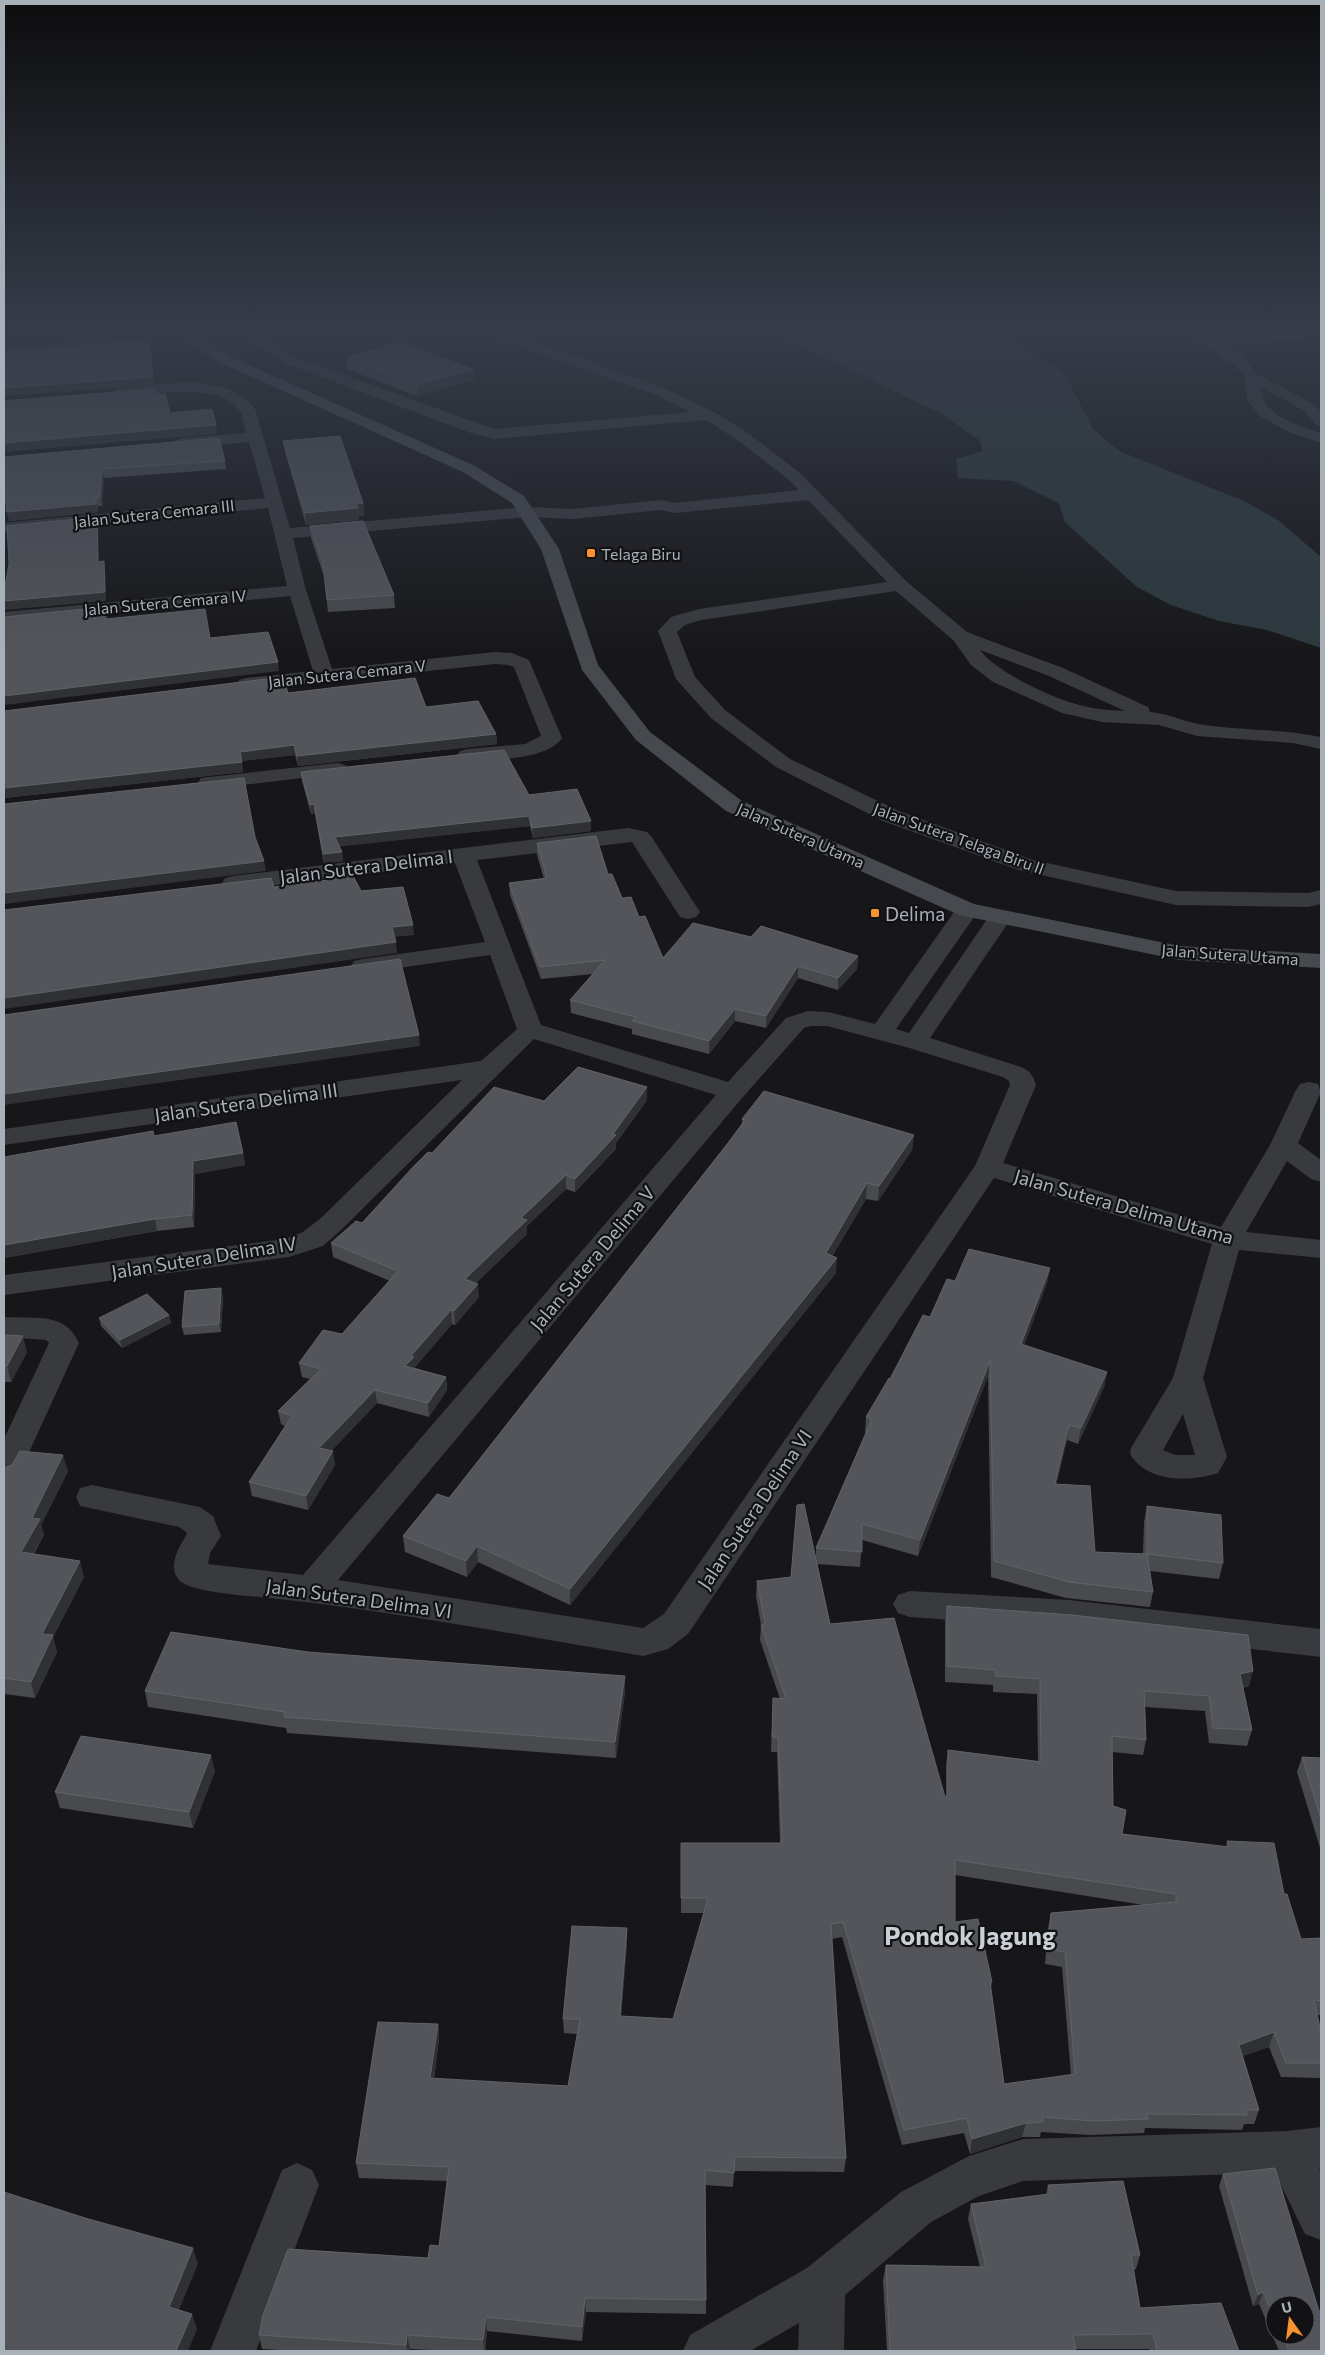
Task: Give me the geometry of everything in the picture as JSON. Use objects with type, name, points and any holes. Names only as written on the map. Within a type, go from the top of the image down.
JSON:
[{"type":"street","name":"Jalan Sutera Utama","points":[[392,435],[469,469],[518,500],[550,549],[590,666],[643,736],[734,806],[967,910],[1180,954],[1321,961]]},
{"type":"street","points":[[739,435],[770,456],[813,494],[900,585],[960,636],[978,661],[1000,678],[1069,709],[1102,716],[1160,719]]},
{"type":"street","points":[[167,444],[254,437],[275,502],[297,590],[324,674]]},
{"type":"street","points":[[283,538],[530,516],[575,518],[664,513],[676,508],[813,494]]},
{"type":"street","name":"Jalan Sutera Cemara III","points":[[4,528],[275,502]]},
{"type":"street","name":"Jalan Sutera Telaga Biru II","points":[[900,585],[699,615],[678,621],[668,631],[686,679],[718,714],[783,763],[891,816],[1028,866],[1176,898],[1308,900],[1321,898]]},
{"type":"street","name":"Jalan Sutera Cemara IV","points":[[4,618],[297,590]]},
{"type":"street","points":[[960,636],[1056,672],[1114,700],[1160,719],[1196,730],[1293,737],[1321,743]]},
{"type":"street","name":"Jalan Sutera Cemara V","points":[[227,686],[324,674],[495,658],[512,659],[522,664],[552,738],[546,745],[443,758]]},
{"type":"street","points":[[189,786],[355,767]]},
{"type":"street","name":"Jalan Sutera Delima I","points":[[209,886],[628,835],[639,837],[688,912]]},
{"type":"street","points":[[463,854],[530,1030],[733,1092]]},
{"type":"street","points":[[881,1033],[967,910]]},
{"type":"street","points":[[915,1042],[1000,917]]},
{"type":"street","points":[[340,970],[498,947]]},
{"type":"street","name":"Jalan Sutera Delima V","points":[[311,1589],[733,1092],[795,1023],[808,1018],[828,1019],[915,1042]]},
{"type":"street","name":"Jalan Sutera Delima IV","points":[[4,1285],[289,1248],[313,1239],[331,1224],[488,1068],[530,1030]]},
{"type":"street","name":"Jalan Sutera Delima VI","points":[[92,1497],[188,1516],[201,1525],[204,1536],[193,1552],[190,1564],[191,1571],[202,1577],[311,1589],[643,1642],[656,1639],[676,1624],[988,1167],[1023,1085],[1021,1077],[1012,1072],[915,1042]]},
{"type":"street","name":"Jalan Sutera Delima III","points":[[4,1137],[488,1068]]},
{"type":"street","points":[[1188,1378],[1228,1239],[1283,1145],[1309,1090]]},
{"type":"street","points":[[1283,1145],[1321,1173]]},
{"type":"street","name":"Jalan Sutera Delima Utama","points":[[988,1167],[1228,1239],[1321,1248]]},
{"type":"street","points":[[4,1327],[54,1330],[61,1336],[64,1343],[4,1472]]},
{"type":"street","points":[[910,1604],[1069,1614],[1321,1643]]},
{"type":"street","points":[[706,2351],[823,2284],[916,2207],[969,2178],[1023,2160],[1304,2150],[1321,2218]]},
{"type":"street","points":[[233,2351],[297,2185]]},
{"type":"street","points":[[821,2351],[823,2284]]},
{"type":"shaded area","points":[[972,435],[1100,435],[1119,451],[1244,501],[1278,520],[1321,557],[1321,648],[1267,630],[1219,621],[1171,605],[1137,587],[1065,522],[1059,503],[1013,481],[958,478],[956,459],[983,451],[979,440]]},
{"type":"building","points":[[4,435],[99,435],[4,443]]},
{"type":"building","points":[[340,436],[363,503],[356,504],[358,508],[305,513],[283,441]]},
{"type":"building","points":[[219,438],[225,461],[102,469],[100,497],[96,497],[96,504],[7,512],[7,503],[4,503],[4,457]]},
{"type":"building","points":[[97,517],[98,562],[104,561],[105,592],[4,601],[9,564],[7,526]]},
{"type":"building","points":[[363,521],[394,595],[327,600],[323,563],[310,526]]},
{"type":"building","points":[[105,607],[106,619],[205,609],[210,638],[268,632],[278,662],[4,696],[4,617]]},
{"type":"building","points":[[283,677],[288,693],[415,678],[426,707],[478,701],[496,734],[297,756],[294,745],[240,752],[242,762],[4,788],[4,711]]},
{"type":"building","points":[[504,750],[529,795],[577,789],[591,821],[532,828],[529,816],[335,837],[342,852],[323,854],[314,804],[310,805],[301,772]]},
{"type":"building","points":[[244,778],[255,837],[264,861],[4,893],[4,804]]},
{"type":"building","points":[[596,836],[608,874],[612,874],[622,898],[631,897],[639,917],[645,916],[663,958],[693,923],[751,937],[761,926],[858,956],[838,978],[798,966],[766,1016],[735,1009],[709,1041],[632,1021],[636,1017],[570,1000],[605,960],[540,967],[509,883],[547,878],[537,843]]},
{"type":"building","points":[[349,868],[361,891],[403,887],[413,925],[392,927],[396,942],[4,998],[4,910],[271,878],[274,887],[328,880],[326,871]]},
{"type":"building","points":[[400,959],[419,1035],[4,1094],[4,1015]]},
{"type":"building","points":[[578,1067],[647,1087],[613,1134],[616,1135],[575,1179],[566,1175],[521,1218],[527,1220],[465,1279],[478,1284],[454,1311],[451,1310],[411,1356],[414,1357],[405,1366],[446,1377],[428,1403],[375,1390],[319,1448],[333,1451],[306,1496],[249,1482],[292,1416],[278,1411],[321,1369],[299,1363],[323,1330],[342,1334],[398,1271],[331,1243],[356,1221],[362,1223],[414,1166],[428,1152],[432,1153],[494,1087],[544,1101]]},
{"type":"building","points":[[764,1091],[914,1135],[879,1186],[867,1183],[826,1253],[837,1258],[570,1589],[477,1546],[466,1561],[403,1536],[437,1494],[449,1498],[728,1143],[745,1120],[742,1119]]},
{"type":"building","points":[[236,1122],[243,1153],[193,1161],[192,1215],[155,1219],[4,1245],[4,1157],[153,1131],[154,1136]]},
{"type":"building","points":[[969,1249],[1050,1268],[1021,1344],[1107,1372],[1081,1428],[1069,1425],[1055,1484],[1090,1486],[1095,1552],[1147,1554],[1153,1592],[1069,1582],[994,1561],[990,1361],[920,1540],[862,1524],[862,1552],[816,1548],[872,1419],[866,1417],[890,1379],[923,1315],[930,1317],[947,1279],[955,1281]]},
{"type":"building","points":[[221,1288],[219,1324],[182,1327],[185,1291]]},
{"type":"building","points":[[147,1294],[169,1315],[120,1340],[99,1318]]},
{"type":"building","points":[[4,1335],[23,1336],[7,1366],[4,1366]]},
{"type":"building","points":[[20,1451],[63,1455],[32,1518],[40,1519],[21,1552],[80,1561],[42,1634],[53,1635],[31,1682],[4,1678],[4,1468],[12,1465]]},
{"type":"building","points":[[804,1504],[830,1624],[894,1618],[945,1797],[948,1796],[948,1750],[1041,1762],[1040,1679],[996,1676],[995,1670],[947,1666],[947,1606],[1072,1615],[1248,1635],[1253,1671],[1240,1674],[1252,1730],[1213,1728],[1209,1696],[1144,1691],[1146,1740],[1112,1736],[1113,1806],[1126,1810],[1122,1834],[1229,1847],[1227,1841],[1274,1843],[1284,1894],[1287,1894],[1301,1939],[1321,1938],[1321,2001],[1314,2000],[1321,2032],[1321,2063],[1286,2063],[1274,2032],[1239,2045],[1259,2110],[1246,2110],[1247,2115],[1147,2114],[1148,2119],[1093,2121],[1042,2117],[1043,2122],[1026,2123],[972,2139],[967,2118],[904,2130],[843,1922],[831,1924],[846,2158],[735,2157],[734,2173],[705,2170],[706,2300],[585,2298],[582,2327],[486,2317],[483,2340],[407,2335],[406,2345],[259,2335],[263,2315],[288,2249],[428,2258],[430,2245],[439,2246],[449,2167],[356,2163],[378,2022],[438,2024],[430,2078],[568,2086],[580,2019],[563,2019],[572,1926],[627,1928],[620,2016],[673,2019],[708,1898],[681,1898],[681,1843],[782,1843],[778,1737],[772,1737],[773,1698],[786,1699],[761,1625],[765,1624],[757,1581],[791,1577],[797,1505]],"holes":[[[955,1860],[1176,1894],[1176,1902],[1051,1913],[1048,1949],[1065,1952],[1075,2074],[1004,2084],[990,1982],[992,1982],[978,1919],[955,1922]]]},
{"type":"building","points":[[1147,1506],[1221,1515],[1223,1563],[1147,1554]]},
{"type":"building","points":[[171,1632],[308,1652],[625,1676],[615,1742],[284,1717],[285,1712],[145,1691]]},
{"type":"building","points":[[81,1736],[211,1755],[189,1812],[55,1792]]},
{"type":"building","points":[[1302,1757],[1321,1758],[1321,1819]]},
{"type":"building","points":[[1275,2168],[1314,2295],[1265,2296],[1263,2292],[1258,2295],[1223,2174]]},
{"type":"building","points":[[1123,2181],[1140,2255],[1131,2255],[1140,2308],[1221,2303],[1239,2351],[1157,2351],[1153,2334],[1073,2335],[1076,2351],[890,2351],[886,2265],[986,2267],[971,2204],[1050,2194],[1048,2185]]},
{"type":"building","points":[[4,2192],[85,2218],[193,2248],[169,2307],[192,2314],[176,2351],[4,2351]]},
{"type":"building","points":[[1315,2298],[1319,2311],[1321,2311],[1321,2351],[1289,2351],[1286,2345],[1315,2345]]},
{"type":"place","name":"Telaga Biru","points":[[591,553]]},
{"type":"place","name":"Delima","points":[[875,913]]},
{"type":"district","name":"Pondok Jagung","points":[[970,1935]]}]
